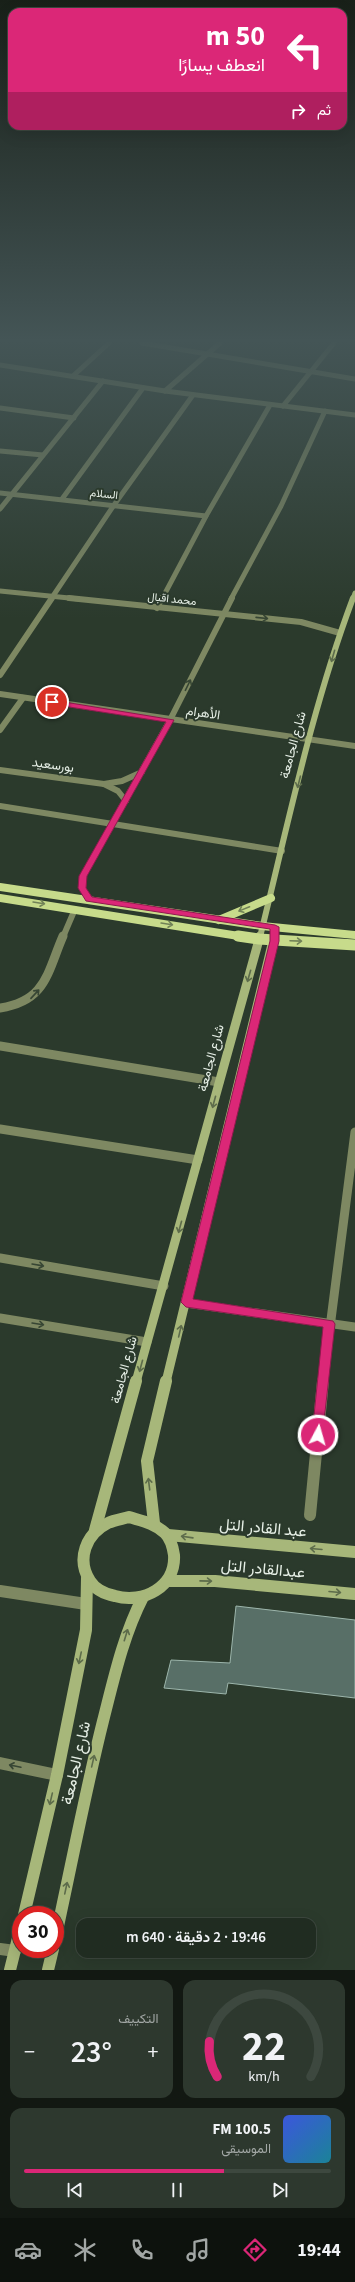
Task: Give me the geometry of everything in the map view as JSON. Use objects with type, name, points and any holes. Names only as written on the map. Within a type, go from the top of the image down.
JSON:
[{"type":"main road","name":"شارع الجامعة","points":[[95,1530],[164,1286],[259,939],[309,741],[340,633],[355,593]]},
{"type":"main road","points":[[0,887],[262,926],[355,935]]},
{"type":"main road","points":[[0,898],[274,941],[330,942],[355,945]]},
{"type":"main road","points":[[218,920],[270,898]]},
{"type":"main road","points":[[154,1523],[147,1461],[274,941],[275,927]]},
{"type":"main road","points":[[117,1519],[142,1519],[154,1523],[168,1535],[174,1546],[176,1558],[173,1570],[167,1581],[157,1591],[143,1597],[127,1599],[111,1596],[97,1589],[87,1578],[83,1566],[83,1553],[87,1541],[95,1530],[117,1519]]},
{"type":"main road","name":"عبد القادر التل","points":[[168,1535],[355,1552]]},
{"type":"main road","name":"شارع الجامعة","points":[[26,1906],[57,1774],[86,1630],[87,1578]]},
{"type":"main road","name":"عبدالقادر التل","points":[[167,1581],[215,1581],[355,1594]]},
{"type":"main road","name":"شارع الجامعة","points":[[62,1906],[92,1763],[116,1669],[128,1628],[143,1597]]},
{"type":"main road","points":[[10,1970],[13,1958]]},
{"type":"main road","points":[[48,1970],[51,1958]]},
{"type":"street","points":[[0,509],[60,435]]},
{"type":"street","points":[[62,499],[109,435]]},
{"type":"street","points":[[0,675],[114,505],[164,435]]},
{"type":"street","points":[[157,608],[206,516],[253,435]]},
{"type":"street","points":[[89,900],[82,888],[83,876],[112,823],[144,771],[281,506],[314,435]]},
{"type":"street","points":[[0,451],[43,455]]},
{"type":"street","name":"السلام","points":[[0,493],[206,516]]},
{"type":"street","name":"محمد اقبال","points":[[0,591],[312,624],[340,633]]},
{"type":"street","name":"الأهرام","points":[[0,694],[309,741],[355,746]]},
{"type":"street","points":[[0,730],[23,698]]},
{"type":"street","name":"بورسعيد","points":[[0,770],[104,784],[127,780],[144,771]]},
{"type":"street","name":"بورسعيد","points":[[104,784],[118,791],[126,801]]},
{"type":"street","points":[[0,806],[282,851]]},
{"type":"street","points":[[0,1008],[22,1003],[32,998],[39,991],[75,909]]},
{"type":"street","points":[[0,1046],[220,1082]]},
{"type":"street","points":[[0,1130],[198,1160]]},
{"type":"street","points":[[310,1515],[329,1324],[355,1132]]},
{"type":"street","points":[[0,1258],[164,1286]]},
{"type":"street","points":[[186,1302],[355,1327]]},
{"type":"street","points":[[0,1318],[147,1342]]},
{"type":"street","points":[[0,1591],[86,1604]]},
{"type":"street","points":[[0,1763],[57,1774]]},
{"type":"street","points":[[0,1949],[12,1951]]},
{"type":"building","points":[[236,1606],[355,1620],[355,1698],[228,1683],[226,1694],[164,1688],[171,1660],[230,1663]]},
{"type":"route","points":[[52,702],[170,720],[144,771],[112,823],[83,876],[82,888],[84,894],[89,900],[218,920],[275,927],[274,941],[220,1157],[186,1302],[329,1324],[318,1435]]}]
